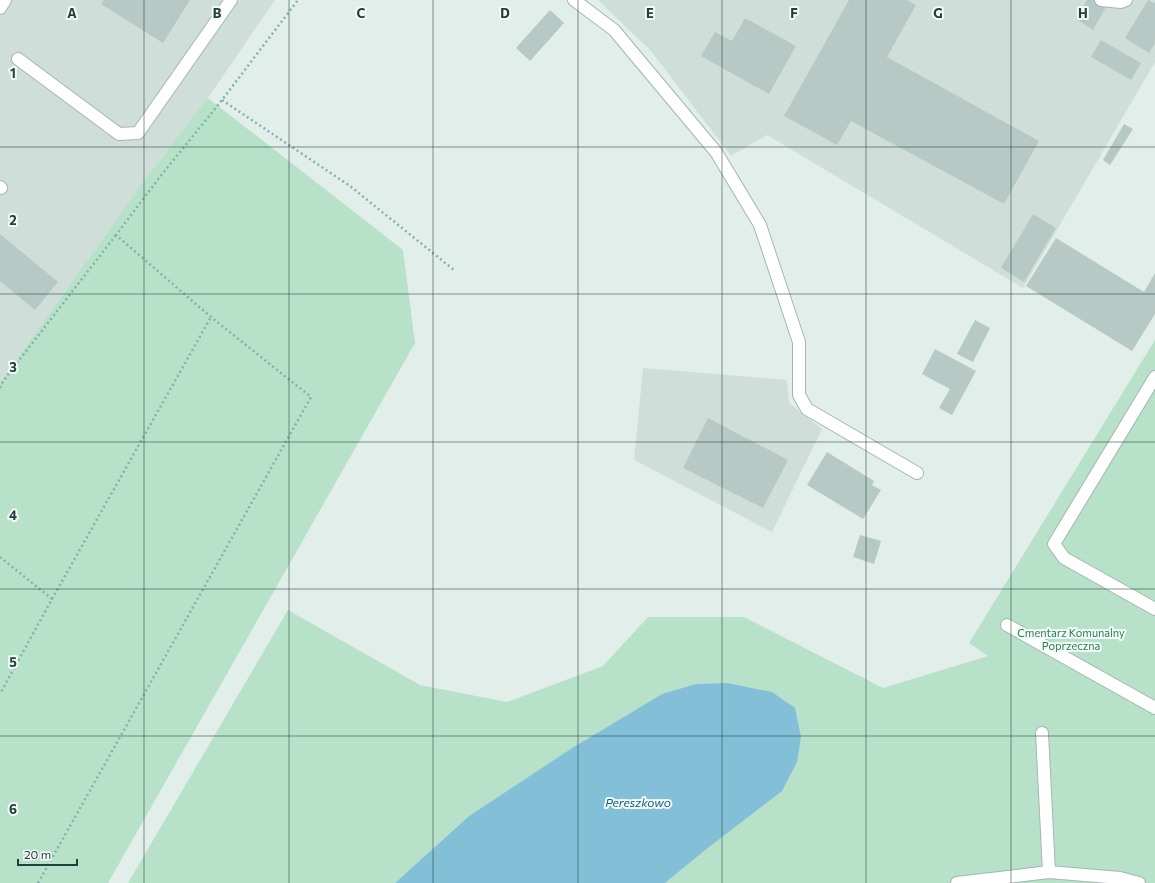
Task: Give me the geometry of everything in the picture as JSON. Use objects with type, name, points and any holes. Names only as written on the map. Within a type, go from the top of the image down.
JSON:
[{"type":"street","points":[[0,8],[5,0]]},
{"type":"street","points":[[18,59],[119,134],[138,133],[231,0]]},
{"type":"street","points":[[574,0],[614,30],[716,152],[760,226],[798,342],[799,395],[807,408],[917,473]]},
{"type":"street","points":[[1101,0],[1122,2],[1126,0]]},
{"type":"street","points":[[1155,377],[1054,544],[1064,558],[1155,610]]},
{"type":"street","points":[[1007,625],[1155,708]]},
{"type":"street","points":[[1042,733],[1049,872]]},
{"type":"street","points":[[957,883],[1049,872],[1120,878],[1139,883]]},
{"type":"path","points":[[0,388],[3,381],[298,0]]},
{"type":"path","points":[[222,100],[350,186],[454,270]]},
{"type":"path","points":[[38,883],[311,397],[212,317],[116,235]]},
{"type":"path","points":[[0,694],[52,599],[212,317]]},
{"type":"path","points":[[0,557],[52,599]]},
{"type":"shaded area","points":[[0,0],[275,0],[208,98],[140,186],[0,383]]},
{"type":"shaded area","points":[[598,0],[1155,0],[1155,62],[1023,288],[767,135],[731,156],[651,51]]},
{"type":"shaded area","points":[[643,368],[787,380],[789,403],[822,429],[772,532],[634,460]]},
{"type":"green space","points":[[208,98],[403,250],[415,343],[108,883],[0,883],[0,383],[140,186]]},
{"type":"green space","name":"Cmentarz Komunalny Poprzeczna","points":[[1155,340],[1155,883],[665,883],[709,847],[662,694],[572,748],[469,816],[395,883],[128,883],[288,610],[420,685],[507,702],[603,666],[648,617],[744,617],[883,688],[988,656],[969,643]]},
{"type":"water","name":"Pereszkowo","points":[[727,683],[772,692],[795,708],[801,737],[797,762],[782,791],[665,883],[395,883],[469,816],[572,748],[662,694],[696,684]]},
{"type":"building","points":[[104,0],[190,0],[163,43],[101,4]]},
{"type":"building","points":[[849,0],[907,0],[916,5],[887,57],[1039,141],[1004,204],[851,121],[837,145],[784,116]]},
{"type":"building","points":[[1087,0],[1110,0],[1093,30],[1076,19]]},
{"type":"building","points":[[1148,0],[1155,3],[1155,43],[1149,53],[1125,38]]},
{"type":"building","points":[[550,10],[564,23],[530,61],[516,48]]},
{"type":"building","points":[[745,18],[796,46],[769,94],[701,56],[715,32],[732,41]]},
{"type":"building","points":[[1101,40],[1141,63],[1131,80],[1091,57]]},
{"type":"building","points":[[1124,124],[1133,129],[1110,165],[1103,160]]},
{"type":"building","points":[[1033,214],[1056,228],[1024,282],[1001,268]]},
{"type":"building","points":[[0,234],[58,282],[35,310],[0,281]]},
{"type":"building","points":[[1056,238],[1144,292],[1155,273],[1155,314],[1132,351],[1026,286]]},
{"type":"building","points":[[975,320],[990,328],[973,362],[957,354]]},
{"type":"building","points":[[935,349],[976,371],[952,415],[939,408],[950,389],[922,374]]},
{"type":"building","points":[[708,418],[788,460],[763,508],[683,468]]},
{"type":"building","points":[[827,452],[874,481],[872,485],[881,490],[863,519],[807,485]]},
{"type":"building","points":[[860,535],[881,541],[874,564],[853,557]]}]
